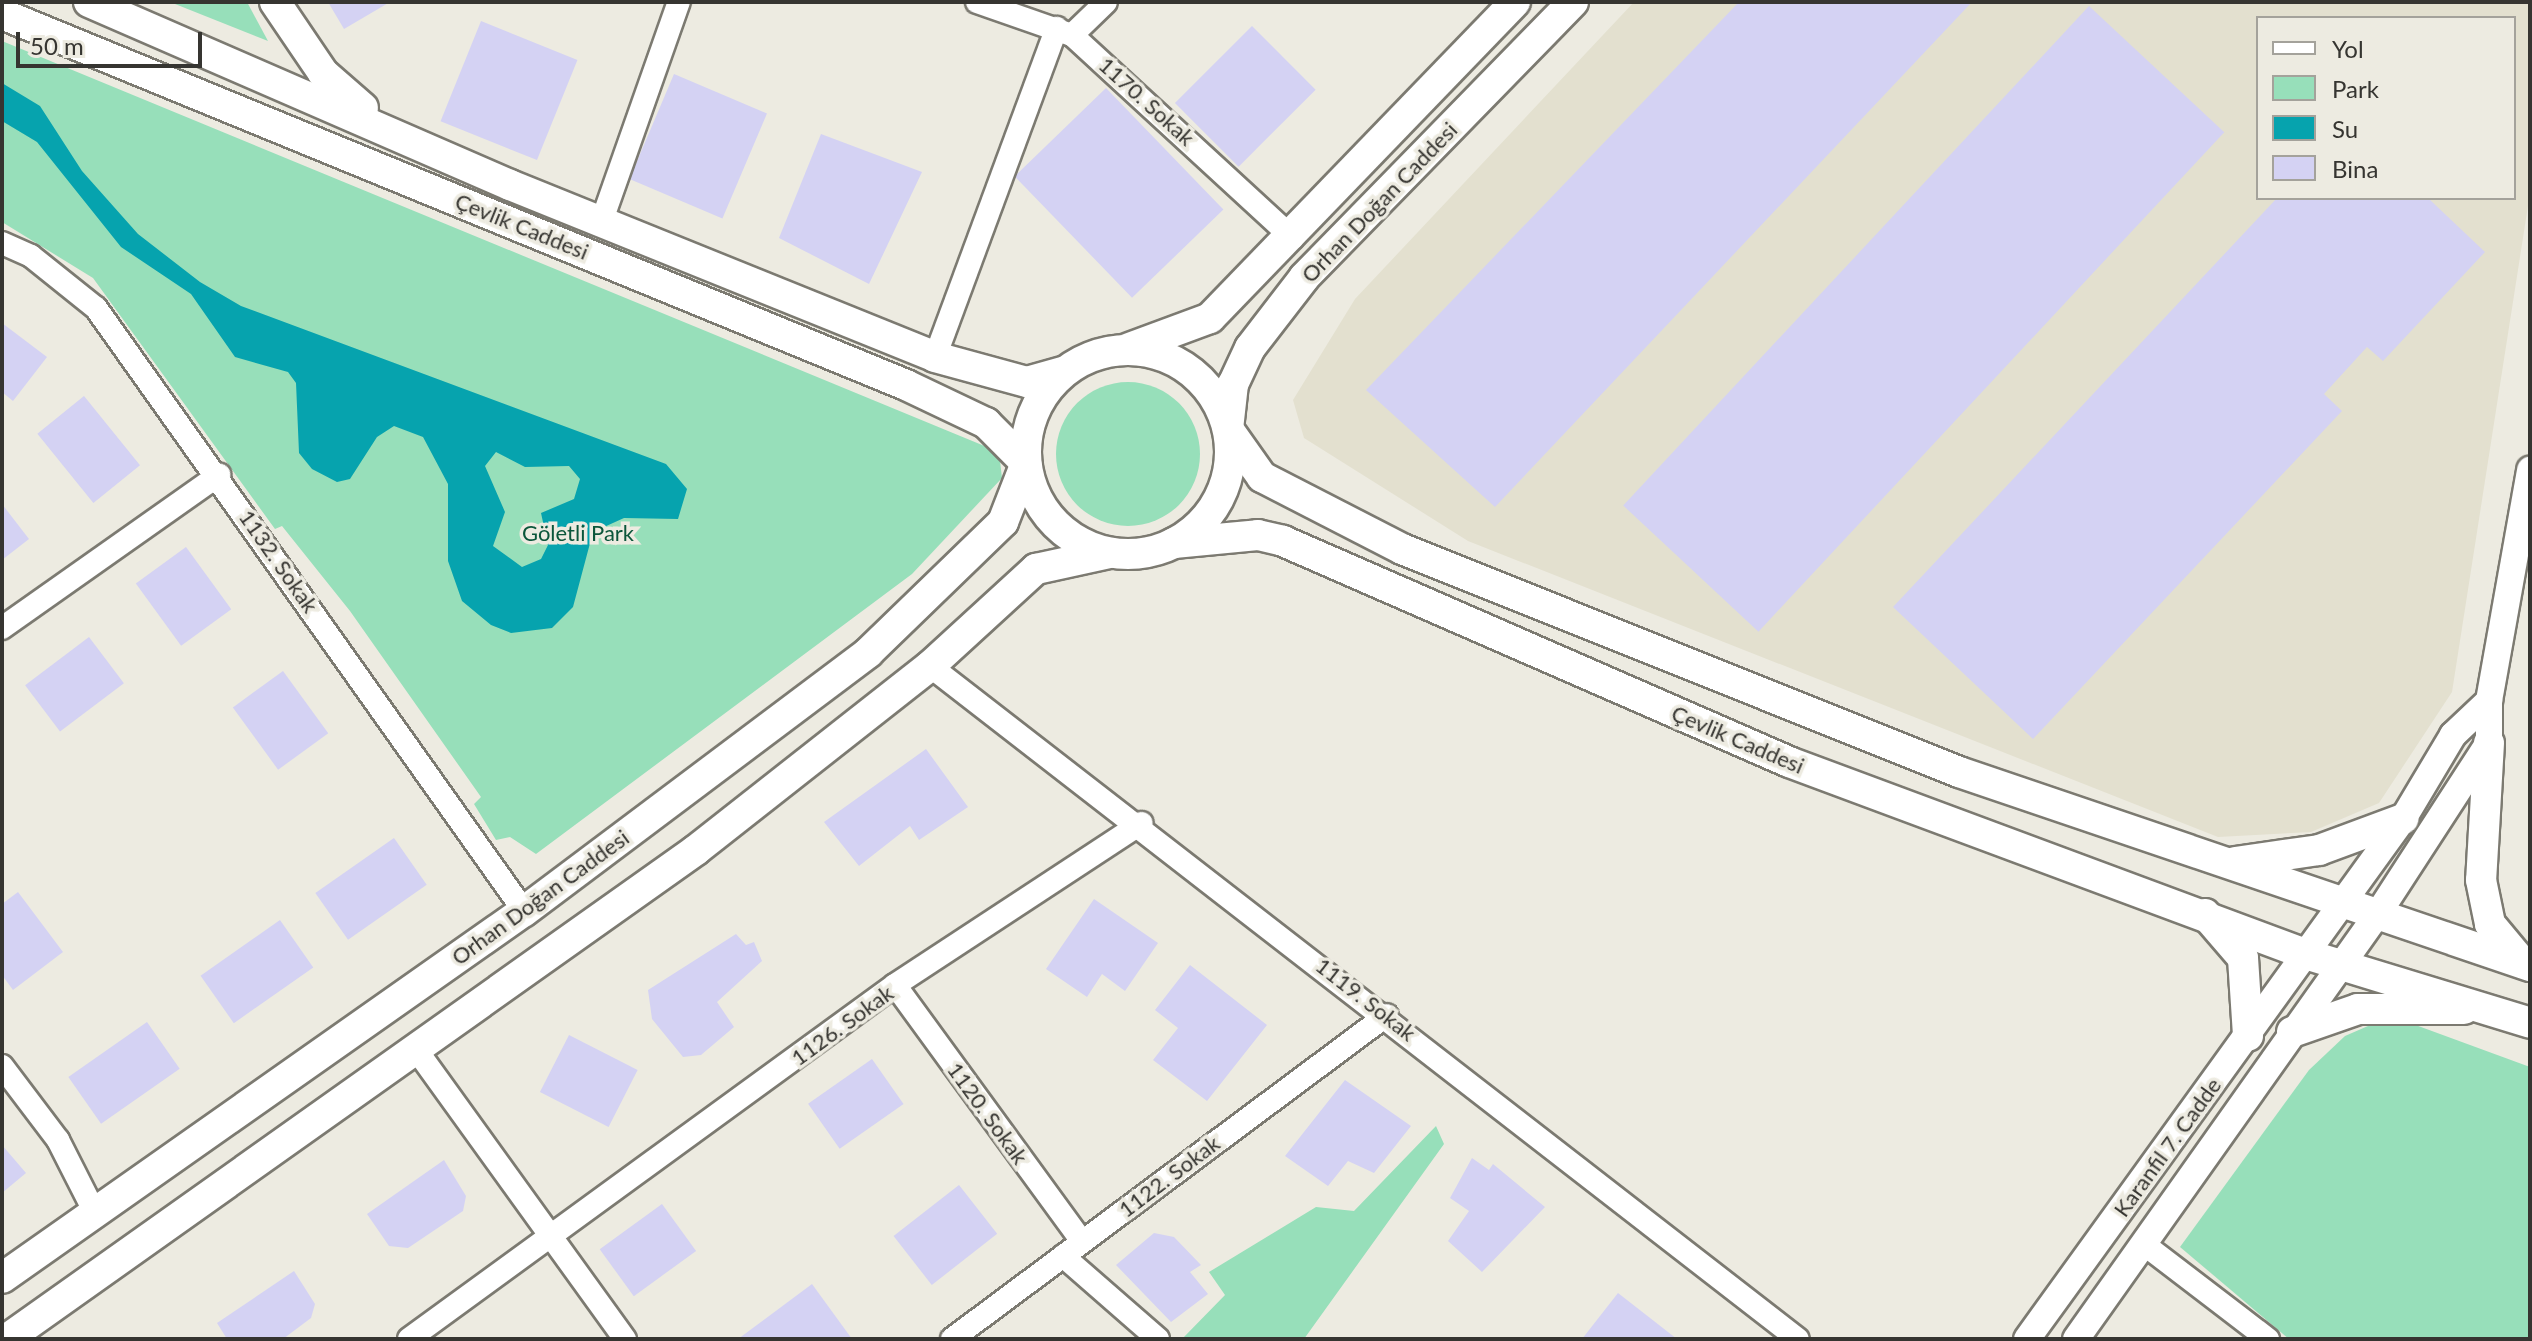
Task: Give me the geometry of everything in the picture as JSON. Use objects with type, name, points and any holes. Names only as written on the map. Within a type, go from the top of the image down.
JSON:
[{"type":"main road","name":"Çevlik Caddesi","points":[[89,2],[379,123],[601,223],[935,357],[1027,382],[1063,372]]},
{"type":"main road","points":[[275,2],[323,73],[379,123]]},
{"type":"main road","name":"Orhan Doğan Caddesi","points":[[1127,349],[1210,318],[1293,238],[1515,2]]},
{"type":"main road","name":"Orhan Doğan Caddesi","points":[[1228,429],[1233,384],[1250,348],[1304,278],[1573,2]]},
{"type":"main road","name":"Çevlik Caddesi","points":[[2,14],[906,385],[986,423],[1026,463]]},
{"type":"main road","points":[[1110,553],[1053,523],[1026,463],[1036,409],[1063,372],[1093,355],[1127,349],[1161,354],[1192,371],[1215,397],[1228,429],[1262,477],[1402,549],[1959,772],[2225,864],[2381,909],[2526,964]]},
{"type":"main road","points":[[7,1339],[696,850],[930,666],[1036,569],[1174,543],[1220,497],[1230,464],[1228,429]]},
{"type":"main road","name":"Orhan Doğan Caddesi","points":[[2,1278],[524,911],[868,653],[1003,522],[1026,463]]},
{"type":"main road","name":"Çevlik Caddesi","points":[[1174,543],[1258,535],[1283,541],[1789,762],[2201,909],[2305,954],[2478,1008]]},
{"type":"main road","points":[[2489,743],[2481,880],[2490,924],[2526,964]]},
{"type":"main road","points":[[2225,864],[2319,850],[2403,819]]},
{"type":"main road","points":[[2201,909],[2243,958],[2248,1036]]},
{"type":"main road","points":[[2292,1032],[2358,1009],[2478,1008],[2530,1023]]},
{"type":"street","points":[[601,223],[679,2]]},
{"type":"street","name":"1170. Sokak","points":[[977,2],[1065,31],[1293,238]]},
{"type":"street","points":[[935,357],[1065,31],[1106,2]]},
{"type":"street","name":"1132. Sokak","points":[[2,243],[31,256],[96,308],[219,475],[524,911]]},
{"type":"street","points":[[2489,743],[2489,701],[2530,470]]},
{"type":"street","points":[[2,628],[219,475]]},
{"type":"street","name":"1119. Sokak","points":[[930,666],[1142,823],[1798,1339]]},
{"type":"street","name":"Karanfil 7. Cadde","points":[[2027,1339],[2403,819],[2453,735],[2489,701]]},
{"type":"street","name":"Karanfil 7. Cadde","points":[[2076,1339],[2381,909],[2489,743]]},
{"type":"street","name":"1126. Sokak","points":[[409,1339],[551,1239],[895,985],[1142,823]]},
{"type":"street","name":"1120. Sokak","points":[[895,985],[1082,1241]]},
{"type":"street","name":"1122. Sokak","points":[[952,1339],[1387,1015]]},
{"type":"street","points":[[415,1048],[625,1339]]},
{"type":"street","points":[[2,1066],[58,1140],[95,1213]]},
{"type":"street","points":[[2145,1245],[2268,1339]]},
{"type":"street","points":[[1063,1256],[1158,1339]]},
{"type":"shaded area","points":[[1634,2],[2530,2],[2530,193],[2452,692],[2379,803],[2311,832],[2218,837],[1468,541],[1304,438],[1293,400],[1355,299]]},
{"type":"green space","points":[[170,2],[247,2],[268,41]]},
{"type":"green space","name":"Göletli Park","points":[[2,41],[999,452],[1002,478],[912,574],[536,854],[510,837],[496,840],[474,804],[481,797],[350,611],[282,526],[275,529],[93,278],[2,222]]},
{"type":"green space","points":[[1128,382],[1156,387],[1179,403],[1195,426],[1200,454],[1195,482],[1179,505],[1156,521],[1128,526],[1100,521],[1077,505],[1061,482],[1056,454],[1061,426],[1077,403],[1100,387]]},
{"type":"green space","points":[[2391,1016],[2530,1067],[2530,1339],[2289,1339],[2180,1247],[2309,1070],[2345,1036]]},
{"type":"green space","points":[[1436,1126],[1444,1144],[1304,1339],[1183,1338],[1225,1295],[1209,1272],[1316,1207],[1354,1211]]},
{"type":"water","points":[[2,83],[40,106],[82,171],[138,234],[200,282],[241,306],[666,464],[687,489],[678,519],[624,518],[593,532],[573,607],[552,628],[511,633],[491,625],[462,601],[448,561],[448,484],[423,437],[394,426],[377,437],[350,479],[337,482],[312,469],[299,453],[296,383],[288,372],[235,357],[191,294],[121,247],[37,142],[2,121]],"holes":[[[496,452],[525,467],[569,466],[580,479],[574,499],[541,513],[548,545],[541,559],[522,567],[493,546],[505,512],[485,466]]]},
{"type":"building","points":[[328,2],[390,2],[344,29]]},
{"type":"building","points":[[1739,2],[1972,2],[1495,507],[1366,390]]},
{"type":"building","points":[[2089,6],[2224,132],[1758,632],[1623,506]]},
{"type":"building","points":[[481,21],[577,60],[537,160],[441,121]]},
{"type":"building","points":[[1252,26],[1316,90],[1239,167],[1175,103]]},
{"type":"building","points":[[674,74],[767,113],[722,218],[629,179]]},
{"type":"building","points":[[1106,88],[1223,210],[1132,298],[1015,176]]},
{"type":"building","points":[[821,134],[922,172],[869,284],[779,238]]},
{"type":"building","points":[[2275,200],[2430,200],[2485,252],[2383,361],[2367,347],[2324,394],[2342,411],[2033,739],[1893,607]]},
{"type":"building","points":[[2,323],[47,357],[13,401],[2,392]]},
{"type":"building","points":[[84,396],[140,465],[93,503],[37,434]]},
{"type":"building","points":[[2,504],[29,539],[2,560]]},
{"type":"building","points":[[186,547],[231,609],[181,646],[136,583]]},
{"type":"building","points":[[89,637],[124,683],[60,731],[25,685]]},
{"type":"building","points":[[283,671],[328,733],[278,770],[233,707]]},
{"type":"building","points":[[926,749],[968,807],[919,840],[910,826],[859,866],[824,822]]},
{"type":"building","points":[[394,838],[427,885],[348,940],[315,893]]},
{"type":"building","points":[[18,892],[63,952],[13,990],[2,975],[2,904]]},
{"type":"building","points":[[1094,899],[1158,943],[1125,991],[1102,974],[1087,997],[1046,969]]},
{"type":"building","points":[[280,920],[313,968],[234,1023],[201,976]]},
{"type":"building","points":[[736,934],[746,945],[754,942],[762,961],[717,1002],[734,1027],[701,1055],[683,1057],[652,1019],[648,990]]},
{"type":"building","points":[[1190,965],[1267,1025],[1207,1101],[1153,1060],[1178,1028],[1155,1010]]},
{"type":"building","points":[[147,1022],[180,1069],[101,1124],[68,1077]]},
{"type":"building","points":[[569,1035],[638,1070],[609,1127],[540,1092]]},
{"type":"building","points":[[872,1059],[904,1104],[840,1149],[808,1104]]},
{"type":"building","points":[[1345,1080],[1411,1126],[1374,1173],[1348,1161],[1328,1186],[1285,1156]]},
{"type":"building","points":[[2,1145],[26,1173],[2,1193]]},
{"type":"building","points":[[1472,1158],[1489,1170],[1493,1164],[1545,1207],[1482,1272],[1448,1241],[1469,1211],[1450,1198]]},
{"type":"building","points":[[444,1160],[466,1196],[463,1211],[408,1248],[389,1246],[367,1214]]},
{"type":"building","points":[[959,1185],[997,1234],[932,1285],[894,1236]]},
{"type":"building","points":[[662,1204],[696,1251],[634,1296],[600,1249]]},
{"type":"building","points":[[1154,1233],[1174,1237],[1201,1265],[1190,1272],[1208,1294],[1171,1322],[1116,1265]]},
{"type":"building","points":[[294,1271],[315,1304],[311,1318],[283,1339],[227,1339],[217,1323]]},
{"type":"building","points":[[812,1284],[852,1339],[738,1339]]},
{"type":"building","points":[[1618,1293],[1677,1339],[1582,1339]]}]
